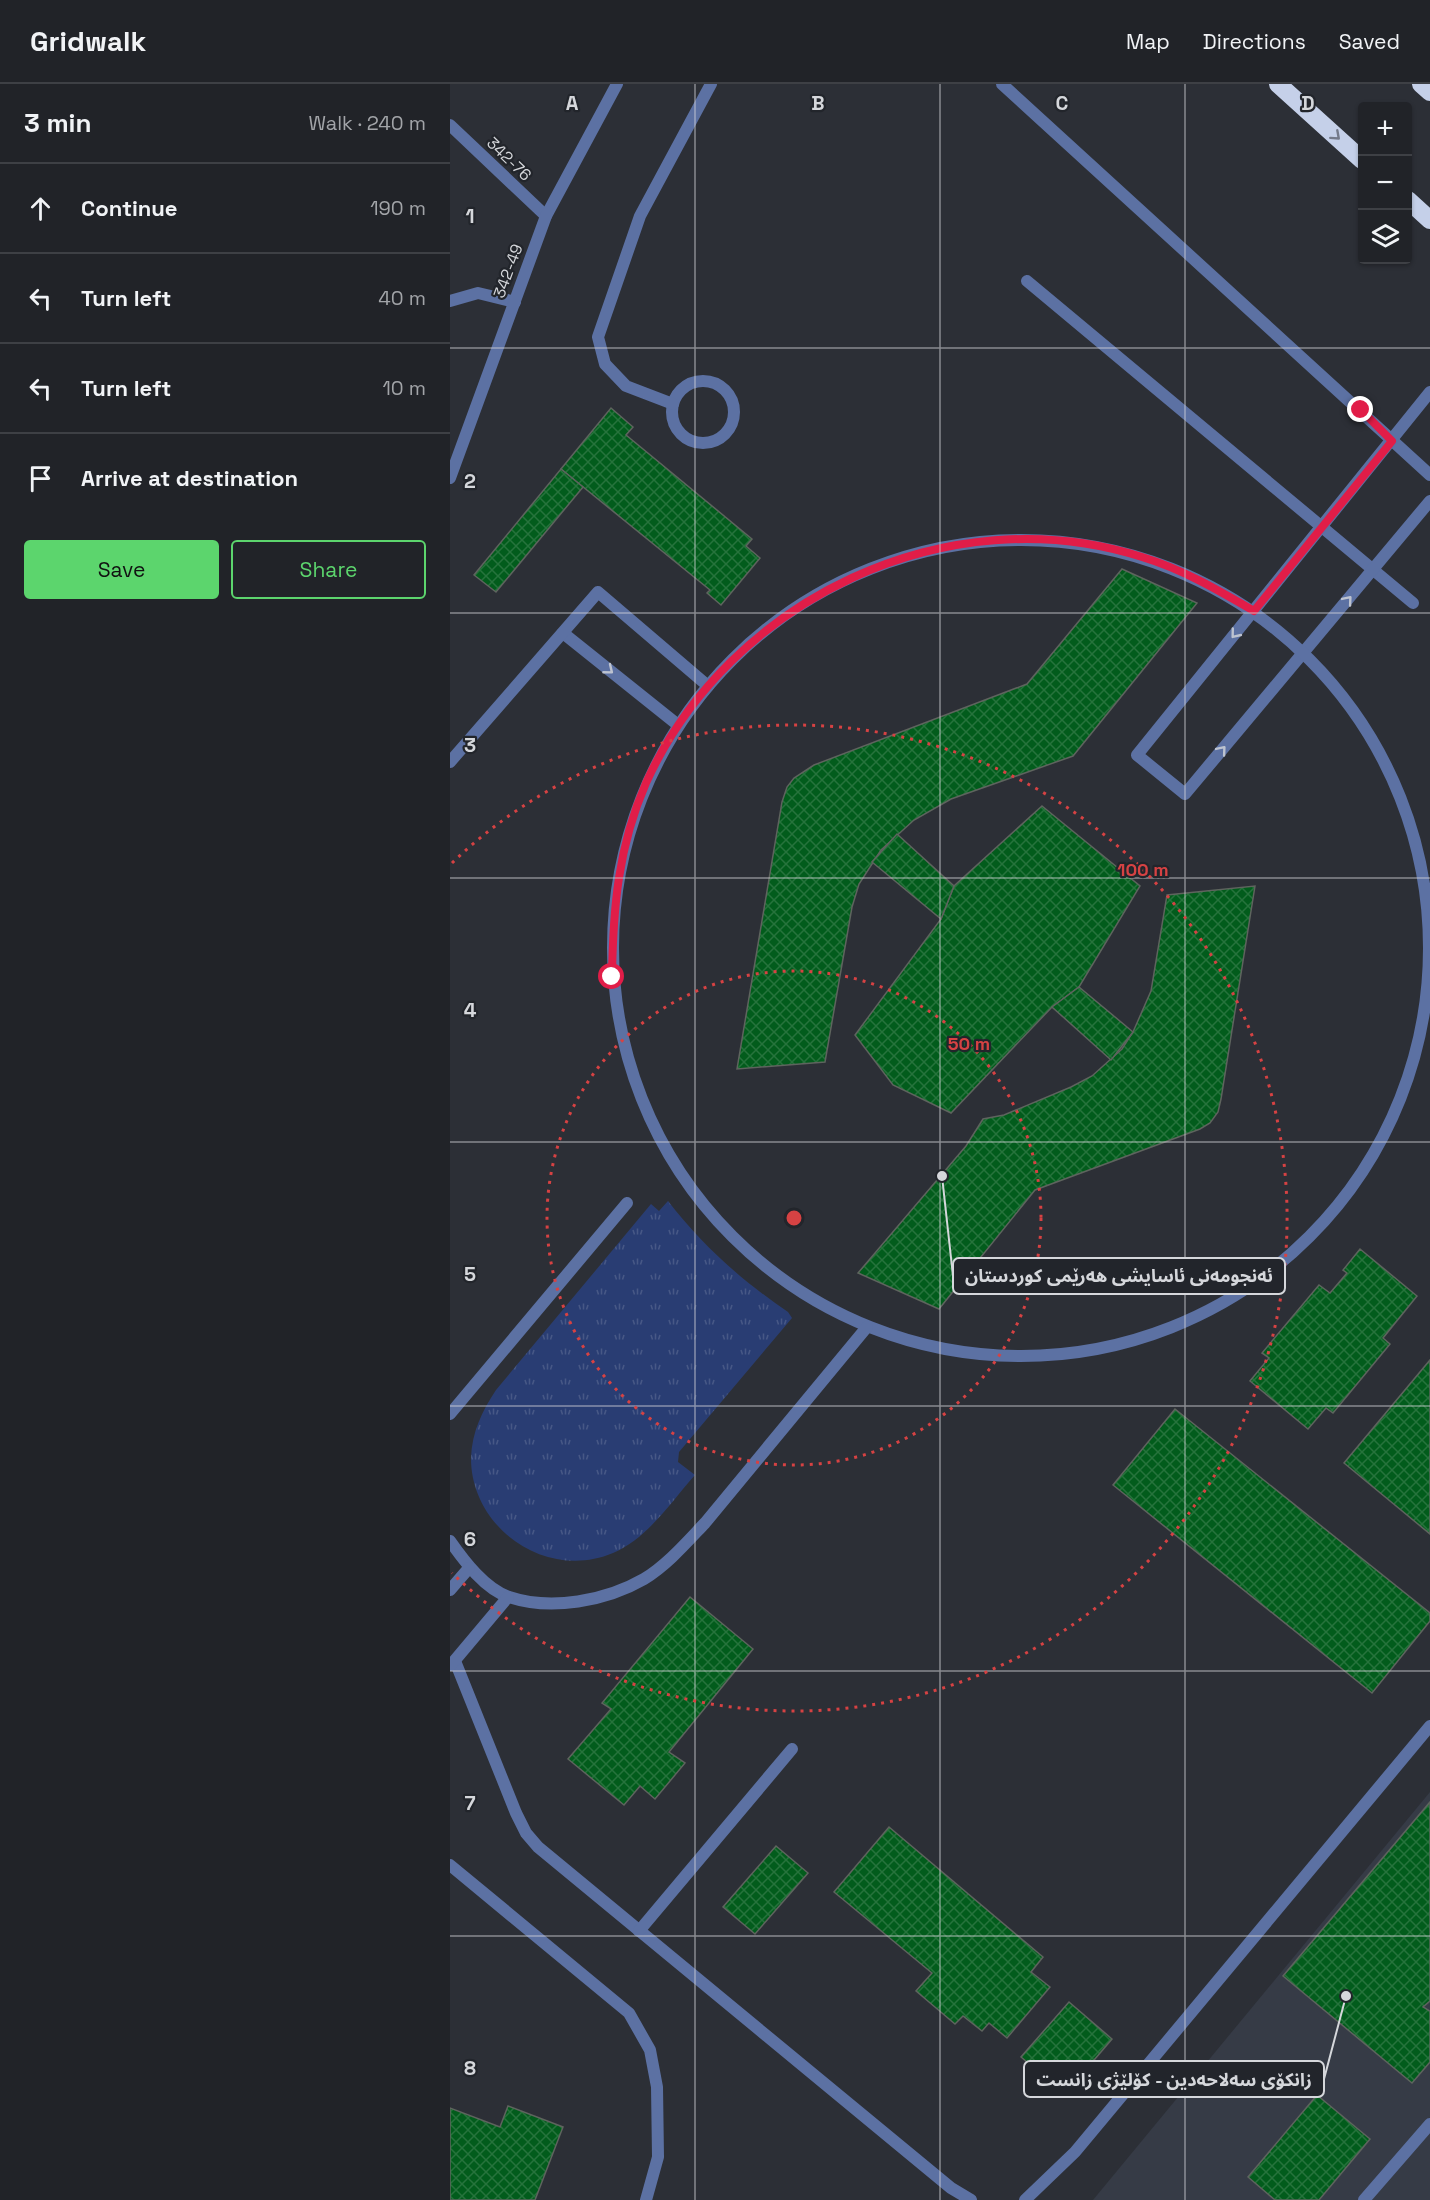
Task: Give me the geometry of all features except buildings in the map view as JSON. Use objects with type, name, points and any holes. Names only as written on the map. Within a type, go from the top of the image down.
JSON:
[{"type":"highway","points":[[1278,84],[1358,156]]},
{"type":"highway","points":[[1421,84],[1430,92]]},
{"type":"highway","points":[[1412,204],[1430,220]]},
{"type":"street","name":"342-49","points":[[450,478],[546,216],[617,84]]},
{"type":"street","points":[[673,404],[626,386],[605,364],[598,337],[640,216],[711,84]]},
{"type":"street","points":[[1002,84],[1430,475]]},
{"type":"street","name":"342-76","points":[[450,125],[546,216]]},
{"type":"street","points":[[1027,280],[1413,603]]},
{"type":"street","points":[[450,301],[478,293],[514,302]]},
{"type":"street","points":[[704,380],[713,382],[729,394],[733,403],[732,423],[720,438],[699,443],[689,440],[674,425],[673,404],[684,386],[704,380]]},
{"type":"street","points":[[1430,393],[1137,755],[1185,794],[1430,501]]},
{"type":"street","points":[[1011,539],[1077,543],[1142,556],[1203,581],[1254,611],[1305,652],[1348,701],[1383,757],[1409,818],[1425,882],[1430,948],[1424,1014],[1408,1078],[1382,1138],[1347,1194],[1302,1243],[1251,1285],[1193,1318],[1131,1341],[1066,1354],[1000,1356],[935,1348],[867,1327],[812,1301],[759,1263],[711,1216],[672,1164],[647,1115],[622,1042],[612,977],[613,911],[625,846],[646,784],[678,726],[718,673],[767,628],[821,591],[882,564],[945,546],[1011,539]]},
{"type":"street","points":[[450,762],[598,592],[708,686]]},
{"type":"street","points":[[563,633],[678,726]]},
{"type":"street","points":[[450,1414],[627,1203]]},
{"type":"street","points":[[450,1541],[469,1568],[507,1597],[534,1602],[589,1599],[615,1593],[644,1579],[678,1552],[705,1523],[867,1327]]},
{"type":"street","points":[[450,1590],[469,1568]]},
{"type":"street","points":[[507,1597],[452,1664],[526,1833],[563,1868],[639,1931],[951,2188],[971,2200]]},
{"type":"street","points":[[1025,2200],[1075,2152],[1430,1726]]},
{"type":"street","points":[[639,1931],[792,1749]]},
{"type":"street","points":[[450,1865],[629,2013],[650,2050],[657,2087],[658,2157],[646,2200]]},
{"type":"street","points":[[1364,2200],[1430,2124]]},
{"type":"shaded area","points":[[1430,1792],[1430,2200],[1093,2200]]},
{"type":"green space","points":[[668,1201],[695,1233],[724,1261],[788,1312],[792,1318],[679,1452],[678,1462],[695,1475],[648,1529],[625,1547],[588,1560],[563,1560],[539,1554],[517,1543],[499,1527],[484,1507],[474,1484],[471,1458],[473,1439],[479,1422],[496,1390],[651,1204],[659,1211]]},
{"type":"place","name":"ئەنجومەنی ئاسایشی هەرێمی کوردستان","points":[[942,1176]]},
{"type":"place","name":"زانکۆی سەلاحەدین - کۆلێژی زانست","points":[[1346,1996]]},
{"type":"route","points":[[612,977],[613,911],[625,846],[646,784],[678,726],[718,673],[767,628],[821,591],[882,564],[945,546],[1011,539],[1077,543],[1142,556],[1203,581],[1254,611],[1392,441],[1361,410]]}]
